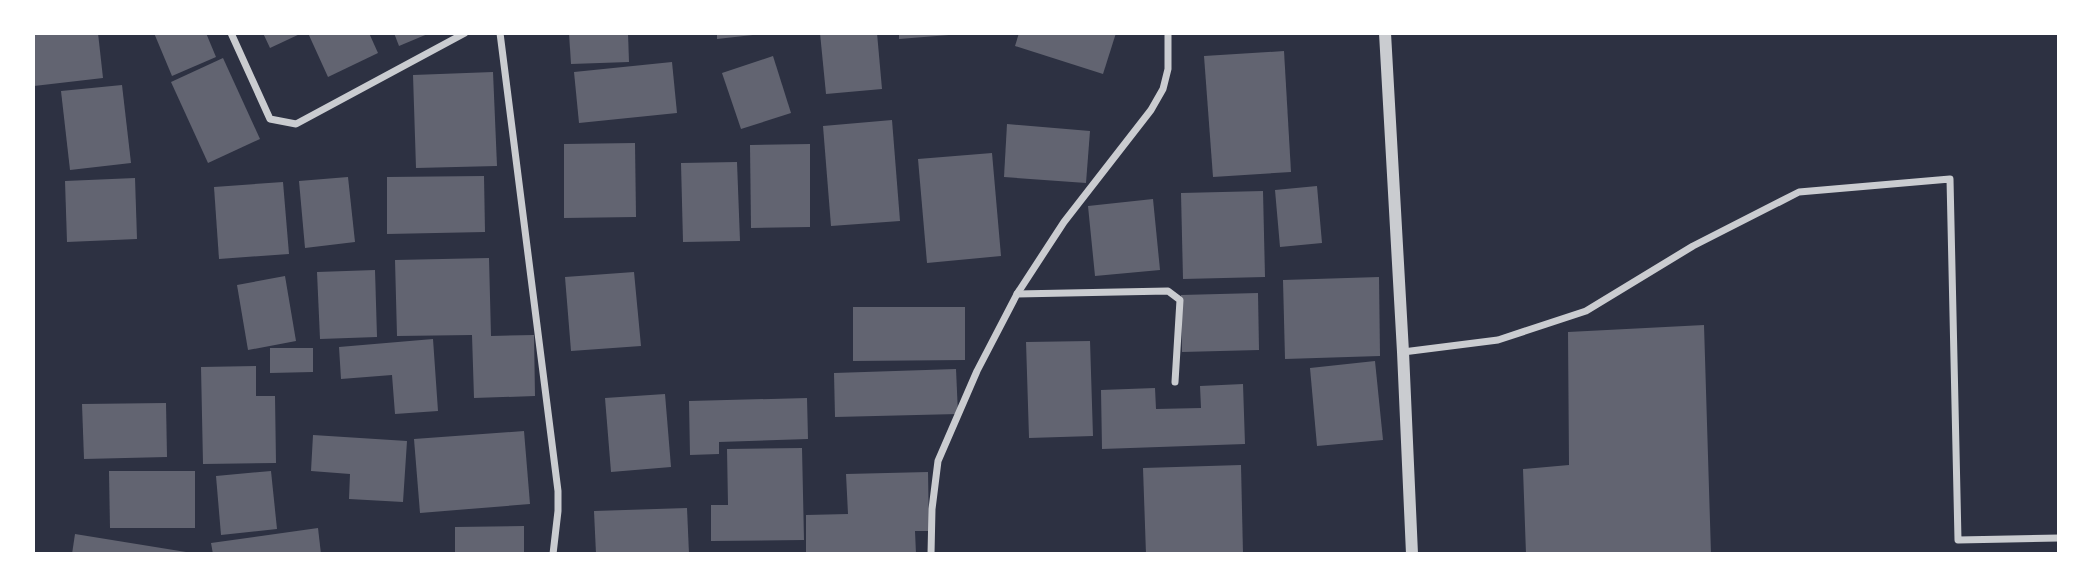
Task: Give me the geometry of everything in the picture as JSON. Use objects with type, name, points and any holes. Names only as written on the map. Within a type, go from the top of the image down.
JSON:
[{"type":"street","points":[[231,33],[270,119],[296,124],[465,33]]},
{"type":"street","points":[[500,33],[558,491],[553,554]]},
{"type":"street","points":[[931,554],[932,509],[938,461],[976,371],[1017,294],[1064,222],[1151,110],[1163,89],[1168,68],[1168,33]]},
{"type":"street","points":[[1385,33],[1412,554]]},
{"type":"street","points":[[1403,352],[1497,340],[1586,311],[1693,246],[1799,192],[1950,179],[1958,540],[2059,538]]},
{"type":"street","points":[[1017,294],[1168,291],[1180,300],[1175,382]]},
{"type":"building","points":[[33,33],[98,33],[103,78],[34,86]]},
{"type":"building","points":[[154,33],[206,33],[216,57],[172,76]]},
{"type":"building","points":[[263,33],[302,33],[270,48]]},
{"type":"building","points":[[308,33],[369,33],[378,53],[328,77]]},
{"type":"building","points":[[394,33],[430,33],[399,46]]},
{"type":"building","points":[[569,33],[628,33],[629,62],[571,64]]},
{"type":"building","points":[[717,33],[753,33],[753,35],[717,39]]},
{"type":"building","points":[[820,33],[877,33],[882,89],[826,94]]},
{"type":"building","points":[[899,33],[949,33],[949,35],[899,39]]},
{"type":"building","points":[[1019,33],[1116,33],[1103,74],[1015,46]]},
{"type":"building","points":[[1284,51],[1291,172],[1213,177],[1204,56]]},
{"type":"building","points":[[773,56],[791,113],[741,129],[722,73]]},
{"type":"building","points":[[223,58],[260,139],[208,163],[171,82]]},
{"type":"building","points":[[672,62],[677,113],[579,123],[574,72]]},
{"type":"building","points":[[493,72],[497,166],[416,168],[413,75]]},
{"type":"building","points":[[122,85],[131,163],[70,170],[61,91]]},
{"type":"building","points":[[892,120],[900,221],[831,226],[823,126]]},
{"type":"building","points":[[1007,124],[1090,131],[1086,183],[1004,177]]},
{"type":"building","points":[[635,143],[636,217],[564,218],[564,144]]},
{"type":"building","points":[[810,144],[810,227],[751,228],[750,145]]},
{"type":"building","points":[[992,153],[1001,256],[927,263],[918,159]]},
{"type":"building","points":[[737,162],[740,241],[683,242],[681,163]]},
{"type":"building","points":[[484,176],[485,232],[387,234],[387,177]]},
{"type":"building","points":[[348,177],[355,242],[305,248],[299,181]]},
{"type":"building","points":[[135,178],[137,239],[67,242],[65,181]]},
{"type":"building","points":[[283,182],[289,254],[219,259],[214,187]]},
{"type":"building","points":[[1317,186],[1322,243],[1280,247],[1275,190]]},
{"type":"building","points":[[1263,191],[1265,277],[1183,279],[1181,193]]},
{"type":"building","points":[[1153,199],[1160,270],[1095,276],[1088,206]]},
{"type":"building","points":[[489,258],[491,336],[534,335],[535,396],[474,398],[472,335],[397,336],[395,260]]},
{"type":"building","points":[[375,270],[377,337],[320,339],[317,272]]},
{"type":"building","points":[[634,272],[641,346],[571,351],[565,277]]},
{"type":"building","points":[[285,276],[296,341],[248,350],[237,285]]},
{"type":"building","points":[[1379,277],[1380,356],[1285,359],[1283,280]]},
{"type":"building","points":[[1258,293],[1259,350],[1182,352],[1181,295]]},
{"type":"building","points":[[853,307],[965,307],[965,360],[853,361]]},
{"type":"building","points":[[1704,325],[1711,554],[1526,554],[1523,469],[1569,465],[1568,332]]},
{"type":"building","points":[[433,339],[438,411],[395,414],[392,375],[341,379],[339,347]]},
{"type":"building","points":[[1090,341],[1093,436],[1029,438],[1026,342]]},
{"type":"building","points":[[270,348],[313,348],[313,372],[270,373]]},
{"type":"building","points":[[1375,361],[1383,440],[1317,446],[1310,368]]},
{"type":"building","points":[[256,366],[256,396],[275,396],[276,463],[203,464],[201,367]]},
{"type":"building","points":[[956,369],[958,414],[835,417],[834,373]]},
{"type":"building","points":[[1243,384],[1245,444],[1102,449],[1101,390],[1155,388],[1156,409],[1201,408],[1200,386]]},
{"type":"building","points":[[665,394],[671,467],[611,472],[605,398]]},
{"type":"building","points":[[807,398],[808,439],[719,442],[719,454],[690,455],[689,401]]},
{"type":"building","points":[[166,403],[167,457],[84,459],[82,404]]},
{"type":"building","points":[[524,431],[530,504],[420,513],[414,439]]},
{"type":"building","points":[[313,435],[407,441],[403,502],[349,499],[350,474],[311,471]]},
{"type":"building","points":[[802,448],[804,540],[711,541],[711,505],[728,505],[727,449]]},
{"type":"building","points":[[1241,465],[1243,554],[1146,554],[1143,468]]},
{"type":"building","points":[[109,471],[195,471],[195,528],[110,528]]},
{"type":"building","points":[[271,471],[277,529],[221,535],[216,476]]},
{"type":"building","points":[[928,472],[929,531],[915,531],[916,554],[806,554],[806,515],[848,514],[846,474]]},
{"type":"building","points":[[687,508],[689,554],[596,554],[594,511]]},
{"type":"building","points":[[524,526],[524,554],[455,554],[455,527]]},
{"type":"building","points":[[318,528],[321,554],[213,554],[211,543]]},
{"type":"building","points":[[75,534],[186,552],[186,554],[72,554]]}]
